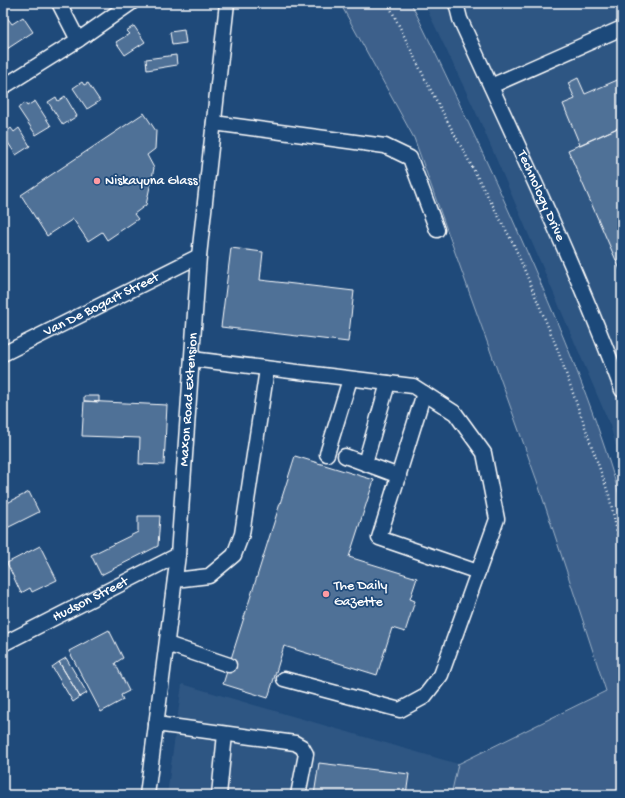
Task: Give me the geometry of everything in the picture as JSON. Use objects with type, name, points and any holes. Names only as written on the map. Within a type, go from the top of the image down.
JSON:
[{"type":"street","points":[[60,3],[78,40]]},
{"type":"street","points":[[3,87],[78,40],[131,3]]},
{"type":"street","name":"Maxon Road Extension","points":[[147,795],[178,555],[199,256],[227,3]]},
{"type":"street","name":"Technology Drive","points":[[456,3],[460,19],[534,179],[620,381]]},
{"type":"street","points":[[491,86],[622,28]]},
{"type":"street","points":[[214,123],[385,146],[410,158],[437,230]]},
{"type":"street","name":"Van De Bogart Street","points":[[3,354],[199,256]]},
{"type":"street","points":[[192,360],[413,386],[455,414],[484,453],[497,519],[441,674],[424,697],[400,710],[284,679]]},
{"type":"street","points":[[175,580],[209,576],[234,555],[242,534],[267,368]]},
{"type":"street","points":[[327,454],[350,379]]},
{"type":"street","points":[[365,463],[388,383]]},
{"type":"street","points":[[424,393],[379,538],[478,572]]},
{"type":"street","points":[[345,456],[399,476]]},
{"type":"street","name":"Hudson Street","points":[[3,644],[178,555]]},
{"type":"street","points":[[167,644],[229,665]]},
{"type":"street","points":[[156,724],[295,743],[302,747],[306,754],[298,795]]},
{"type":"street","points":[[219,795],[225,734]]},
{"type":"path","points":[[388,3],[427,83],[517,253],[557,348],[609,495],[622,554]]},
{"type":"shaded area","points":[[340,3],[411,3],[479,145],[527,253],[565,342],[596,423],[622,505],[622,795],[451,795],[458,764],[606,691],[537,481],[414,138]]},
{"type":"shaded area","points":[[424,3],[622,3],[622,468],[610,425],[480,121]]},
{"type":"shaded area","points":[[182,684],[458,764],[451,795],[167,795]]},
{"type":"building","points":[[6,16],[12,24],[23,17],[33,32],[4,51],[3,18]]},
{"type":"building","points":[[134,26],[145,42],[125,55],[116,42],[129,34],[126,31]]},
{"type":"building","points":[[184,30],[186,43],[172,45],[170,32]]},
{"type":"building","points":[[176,55],[177,65],[147,70],[146,59]]},
{"type":"building","points":[[578,78],[585,94],[622,78],[622,126],[580,145],[563,104],[575,99],[568,83]]},
{"type":"building","points":[[82,82],[84,85],[88,83],[100,101],[87,109],[73,88]]},
{"type":"building","points":[[65,96],[77,116],[63,125],[48,102],[56,97],[58,101]]},
{"type":"building","points":[[35,101],[51,126],[36,135],[18,108],[25,103],[27,106]]},
{"type":"building","name":"Niskayuna Glass","points":[[144,113],[156,131],[155,149],[147,155],[154,168],[146,205],[134,214],[138,219],[107,240],[102,232],[88,241],[73,219],[47,236],[21,195]]},
{"type":"building","points":[[622,126],[622,274],[568,150]]},
{"type":"building","points":[[11,128],[14,132],[19,128],[30,146],[16,155],[3,135]]},
{"type":"building","points":[[231,248],[263,252],[260,280],[354,291],[348,342],[221,327]]},
{"type":"building","points":[[84,396],[99,396],[99,402],[84,401]]},
{"type":"building","points":[[84,401],[167,405],[164,465],[139,464],[140,438],[82,436]]},
{"type":"building","points":[[295,456],[374,480],[349,557],[417,578],[410,599],[415,601],[405,632],[392,628],[377,675],[284,646],[268,698],[223,684]]},
{"type":"building","points":[[29,492],[39,512],[5,529],[8,534],[3,537],[3,505]]},
{"type":"building","points":[[138,516],[160,516],[158,546],[101,575],[91,555],[138,532]]},
{"type":"building","points":[[40,546],[57,580],[32,592],[30,588],[21,593],[7,563]]},
{"type":"building","points":[[109,630],[123,658],[115,663],[129,691],[121,695],[123,700],[101,712],[69,651]]},
{"type":"building","points":[[66,658],[87,693],[80,697],[59,662]]},
{"type":"building","points":[[59,662],[80,697],[73,702],[52,667]]},
{"type":"building","points":[[319,763],[409,774],[406,795],[314,795]]},
{"type":"place","name":"Niskayuna Glass","points":[[97,181]]},
{"type":"place","name":"The Daily Gazette","points":[[326,594]]}]
